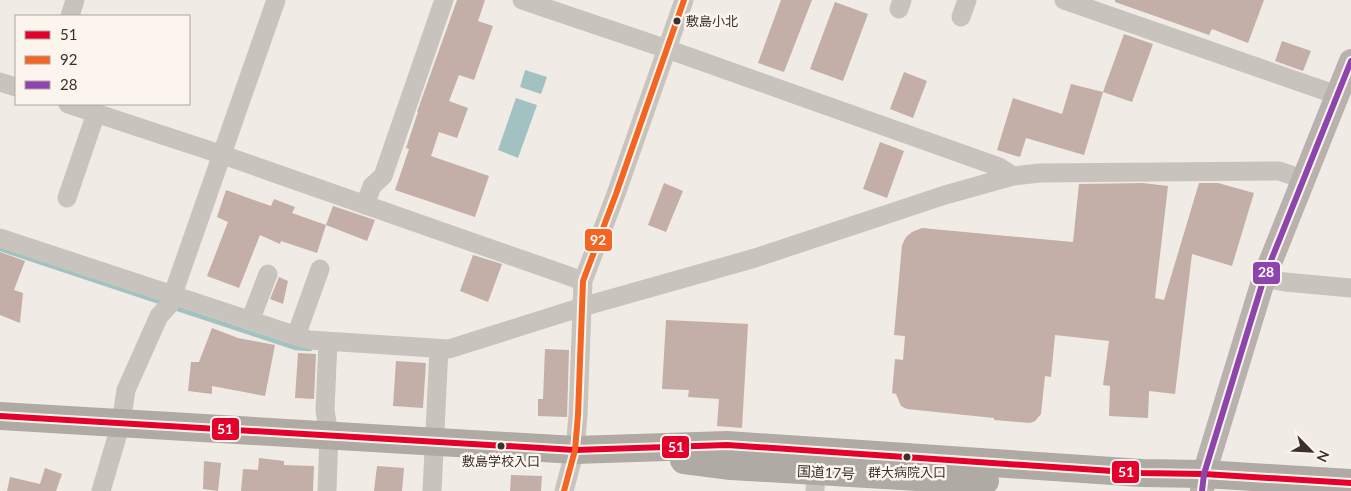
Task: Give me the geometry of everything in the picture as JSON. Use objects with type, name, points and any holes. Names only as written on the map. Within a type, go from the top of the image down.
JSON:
[{"type":"highway","name":"国道17号","points":[[0,416],[586,450],[731,466],[815,481],[1145,491]]},
{"type":"highway","name":"国道17号","points":[[586,450],[727,445],[1142,473],[1203,482],[1351,483]]},
{"type":"main road","points":[[1203,482],[1264,278],[1351,61]]},
{"type":"street","points":[[70,15],[75,0]]},
{"type":"street","points":[[101,491],[121,423],[126,390],[158,316],[168,305],[173,294],[276,0]]},
{"type":"street","points":[[366,204],[372,186],[383,176],[444,0]]},
{"type":"street","points":[[522,0],[667,49],[999,167],[1013,176]]},
{"type":"street","points":[[564,491],[586,450],[578,415],[583,281],[616,194],[684,0]]},
{"type":"street","points":[[1064,0],[1337,95]]},
{"type":"street","points":[[0,82],[15,87]]},
{"type":"street","points":[[71,105],[366,204],[583,281]]},
{"type":"street","points":[[67,198],[96,113]]},
{"type":"street","points":[[0,238],[309,340],[439,349],[459,346],[582,306],[755,258],[945,195],[1013,176],[1050,173],[1271,171],[1303,179]]},
{"type":"street","points":[[296,336],[320,269]]},
{"type":"street","points":[[250,321],[268,274]]},
{"type":"street","points":[[1264,278],[1351,288]]},
{"type":"street","points":[[327,491],[329,435],[325,410],[328,342]]},
{"type":"street","points":[[432,491],[439,349]]},
{"type":"water","points":[[525,70],[547,77],[541,94],[520,87]]},
{"type":"water","points":[[516,98],[537,105],[518,158],[498,150]]},
{"type":"building","points":[[457,0],[485,0],[478,21],[493,26],[474,80],[459,75],[449,101],[468,108],[457,138],[439,132],[431,156],[489,176],[475,217],[395,190],[409,149],[406,148],[417,112]]},
{"type":"building","points":[[781,0],[812,0],[784,72],[758,63]]},
{"type":"building","points":[[1115,0],[1264,0],[1248,43],[1212,29],[1209,35],[1115,2]]},
{"type":"building","points":[[835,2],[868,14],[843,81],[810,69]]},
{"type":"building","points":[[1124,34],[1153,44],[1132,102],[1103,92]]},
{"type":"building","points":[[1282,41],[1311,51],[1303,71],[1275,61]]},
{"type":"building","points":[[904,72],[927,81],[913,118],[890,109]]},
{"type":"building","points":[[1071,84],[1103,92],[1084,155],[1026,138],[1020,157],[997,150],[1013,98],[1062,114]]},
{"type":"building","points":[[880,142],[904,151],[887,198],[863,189]]},
{"type":"building","points":[[664,183],[683,191],[666,232],[648,225]]},
{"type":"building","points":[[1143,183],[1168,186],[1155,298],[1164,300],[1199,183],[1218,183],[1254,193],[1232,266],[1192,254],[1175,394],[1149,391],[1148,418],[1109,416],[1110,386],[1103,385],[1109,341],[1055,335],[1051,377],[1045,376],[1041,414],[1035,421],[1030,423],[994,420],[994,418],[907,409],[901,406],[896,394],[892,393],[895,359],[903,360],[905,336],[894,335],[902,245],[906,237],[922,228],[1073,242],[1079,184]]},
{"type":"building","points":[[226,190],[271,206],[274,199],[295,207],[292,213],[326,225],[317,253],[281,241],[280,244],[260,235],[239,288],[207,276],[228,222],[217,217]]},
{"type":"building","points":[[333,206],[375,220],[367,241],[326,225]]},
{"type":"building","points":[[0,252],[25,261],[14,290],[23,293],[20,323],[0,315]]},
{"type":"building","points":[[473,255],[502,264],[488,302],[460,291]]},
{"type":"building","points":[[279,277],[288,281],[283,304],[270,299]]},
{"type":"building","points":[[666,320],[748,324],[742,428],[717,426],[719,399],[688,397],[689,390],[662,389]]},
{"type":"building","points":[[212,328],[238,338],[275,345],[265,396],[212,386],[212,394],[188,391],[191,362],[199,362]]},
{"type":"building","points":[[545,349],[569,350],[567,417],[538,416],[538,399],[543,399]]},
{"type":"building","points":[[298,353],[316,354],[314,399],[295,398]]},
{"type":"building","points":[[396,361],[426,363],[423,408],[393,406]]},
{"type":"building","points":[[259,458],[284,461],[284,465],[314,466],[313,491],[241,491],[243,469],[258,470]]},
{"type":"building","points":[[204,461],[221,463],[218,491],[203,489]]},
{"type":"building","points":[[377,466],[404,468],[402,491],[374,491]]},
{"type":"building","points":[[45,468],[62,474],[56,491],[7,491],[10,477],[40,484]]},
{"type":"building","points":[[511,475],[542,476],[541,491],[510,491]]},
{"type":"waterway","points":[[0,249],[163,303]]},
{"type":"waterway","points":[[172,307],[296,348],[310,349]]},
{"type":"transit line","name":"92","points":[[564,491],[575,450],[583,281],[616,194],[684,0]]},
{"type":"transit line","name":"28","points":[[1202,491],[1204,474],[1264,278],[1351,61]]},
{"type":"transit line","name":"51","points":[[0,416],[575,450],[727,445],[1142,473],[1204,474],[1351,483]]},
{"type":"place","name":"敷島小北","points":[[677,21]]},
{"type":"place","name":"敷島学校入口","points":[[501,446]]},
{"type":"place","name":"群大病院入口","points":[[907,457]]}]
